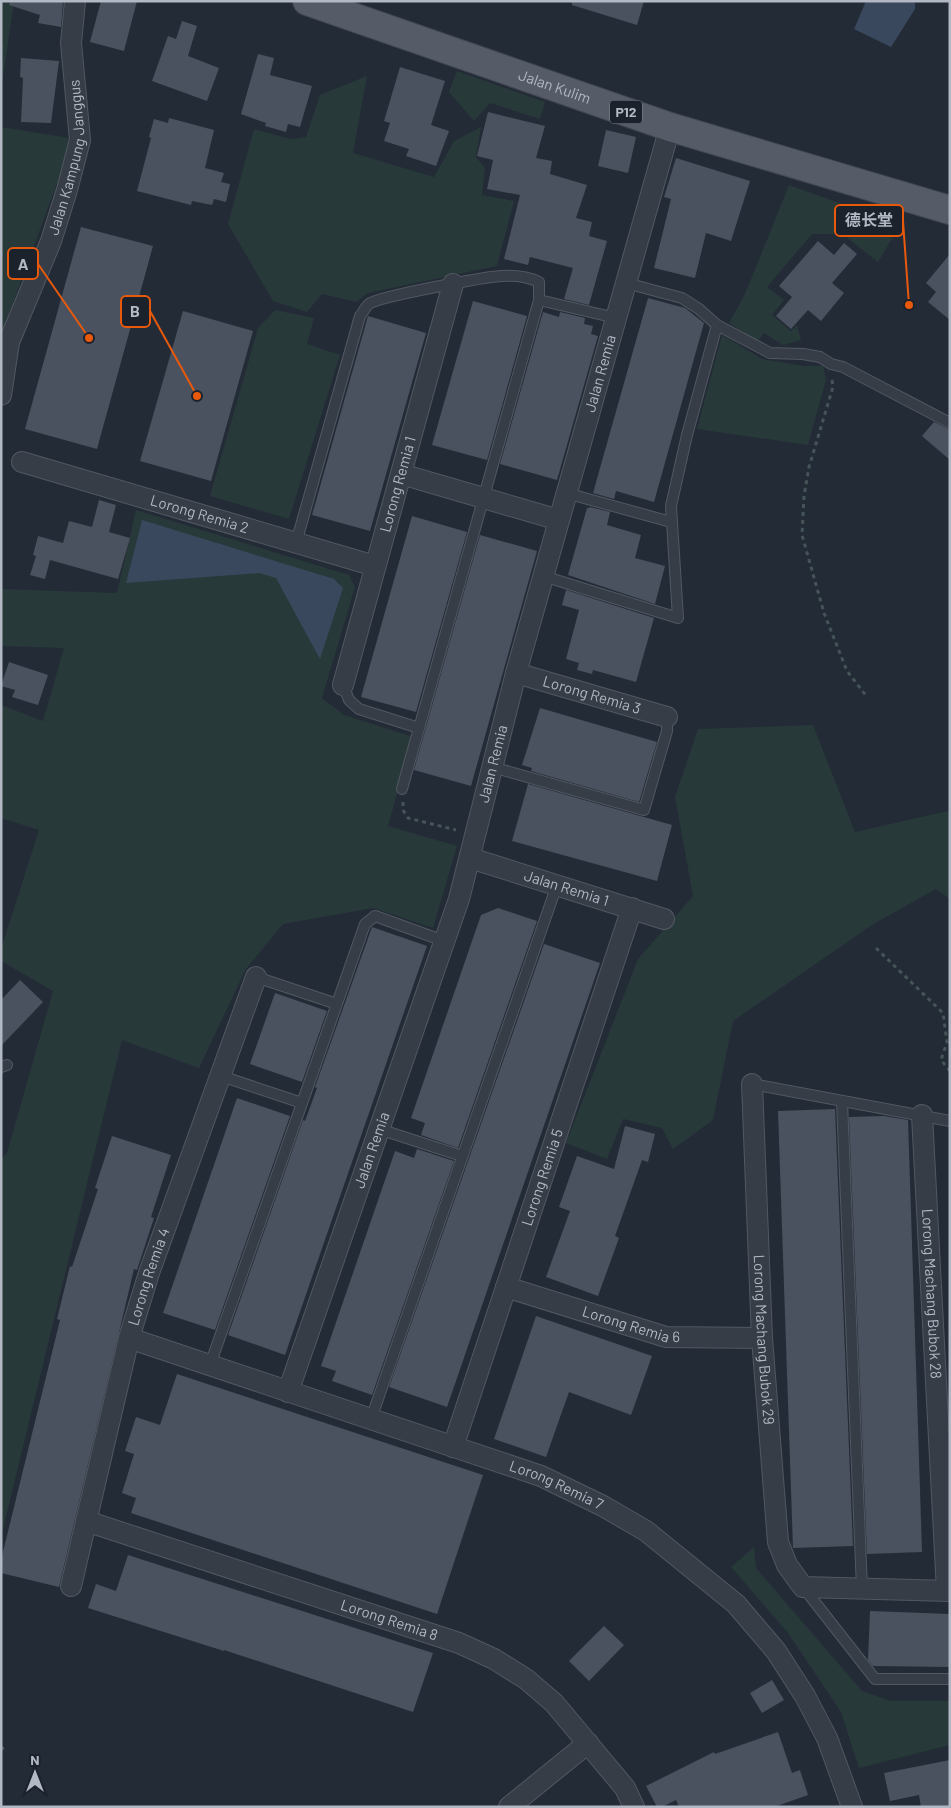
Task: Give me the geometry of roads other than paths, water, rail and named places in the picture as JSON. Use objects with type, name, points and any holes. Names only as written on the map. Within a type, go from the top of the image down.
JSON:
[{"type":"main road","name":"Jalan Kulim","points":[[306,1],[670,127],[949,207]]},
{"type":"street","name":"Jalan Kampung Janggus","points":[[1,395],[9,342],[50,241],[67,190],[80,140],[70,42],[75,1]]},
{"type":"street","name":"Jalan Remia","points":[[288,1392],[459,899],[516,673],[670,127]]},
{"type":"street","name":"Lorong Remia 1","points":[[343,685],[453,284]]},
{"type":"street","name":"Lorong Remia 2","points":[[22,462],[376,566]]},
{"type":"street","points":[[401,474],[559,520]]},
{"type":"street","name":"Lorong Remia 3","points":[[516,673],[667,717]]},
{"type":"street","name":"Jalan Remia 1","points":[[470,858],[664,918]]},
{"type":"street","name":"Lorong Remia 5","points":[[453,1447],[632,908]]},
{"type":"street","name":"Lorong Remia 4","points":[[71,1586],[129,1338],[149,1273],[222,1076],[256,977]]},
{"type":"street","name":"Lorong Machang Bubok 29","points":[[752,1084],[762,1338],[778,1542],[787,1564],[803,1588]]},
{"type":"street","name":"Lorong Machang Bubok 28","points":[[922,1115],[948,1591]]},
{"type":"street","name":"Lorong Remia 6","points":[[506,1287],[666,1337],[762,1338]]},
{"type":"street","name":"Lorong Remia 7","points":[[129,1338],[541,1476],[603,1506],[646,1531],[736,1604],[776,1651],[805,1696],[827,1738],[852,1807]]},
{"type":"street","name":"Lorong Remia 8","points":[[86,1521],[459,1643],[494,1659],[526,1679],[554,1703],[625,1788],[634,1807]]},
{"type":"street","points":[[803,1588],[948,1591]]},
{"type":"street","points":[[509,1807],[588,1744]]},
{"type":"lane","points":[[296,543],[360,316],[369,303],[388,297],[501,276],[528,277],[539,282],[539,300],[402,789]]},
{"type":"lane","points":[[626,283],[682,298],[717,324],[770,353],[812,355],[820,357],[831,364],[843,367],[950,424]]},
{"type":"lane","points":[[539,300],[616,318]]},
{"type":"lane","points":[[543,576],[678,618],[671,506],[687,435],[717,324]]},
{"type":"lane","points":[[566,493],[671,522]]},
{"type":"lane","points":[[343,685],[349,700],[359,710],[419,728]]},
{"type":"lane","points":[[492,766],[644,810],[667,731],[667,717]]},
{"type":"lane","points":[[371,1419],[557,885]]},
{"type":"lane","points":[[210,1365],[365,924],[375,916],[444,942]]},
{"type":"lane","points":[[256,977],[337,1004]]},
{"type":"lane","points":[[222,1076],[302,1103]]},
{"type":"lane","points":[[752,1084],[950,1121]]},
{"type":"lane","points":[[842,1102],[862,1589]]},
{"type":"lane","points":[[379,1129],[462,1156]]},
{"type":"lane","points":[[803,1588],[875,1679],[950,1678]]},
{"type":"water","points":[[866,1],[915,1],[915,9],[891,47],[854,29]]},
{"type":"water","points":[[142,520],[334,579],[343,588],[320,659],[276,578],[259,573],[126,583]]},
{"type":"place","name":"德长堂","points":[[909,305]]},
{"type":"place","name":"A","points":[[89,338]]},
{"type":"place","name":"B","points":[[197,396]]}]
